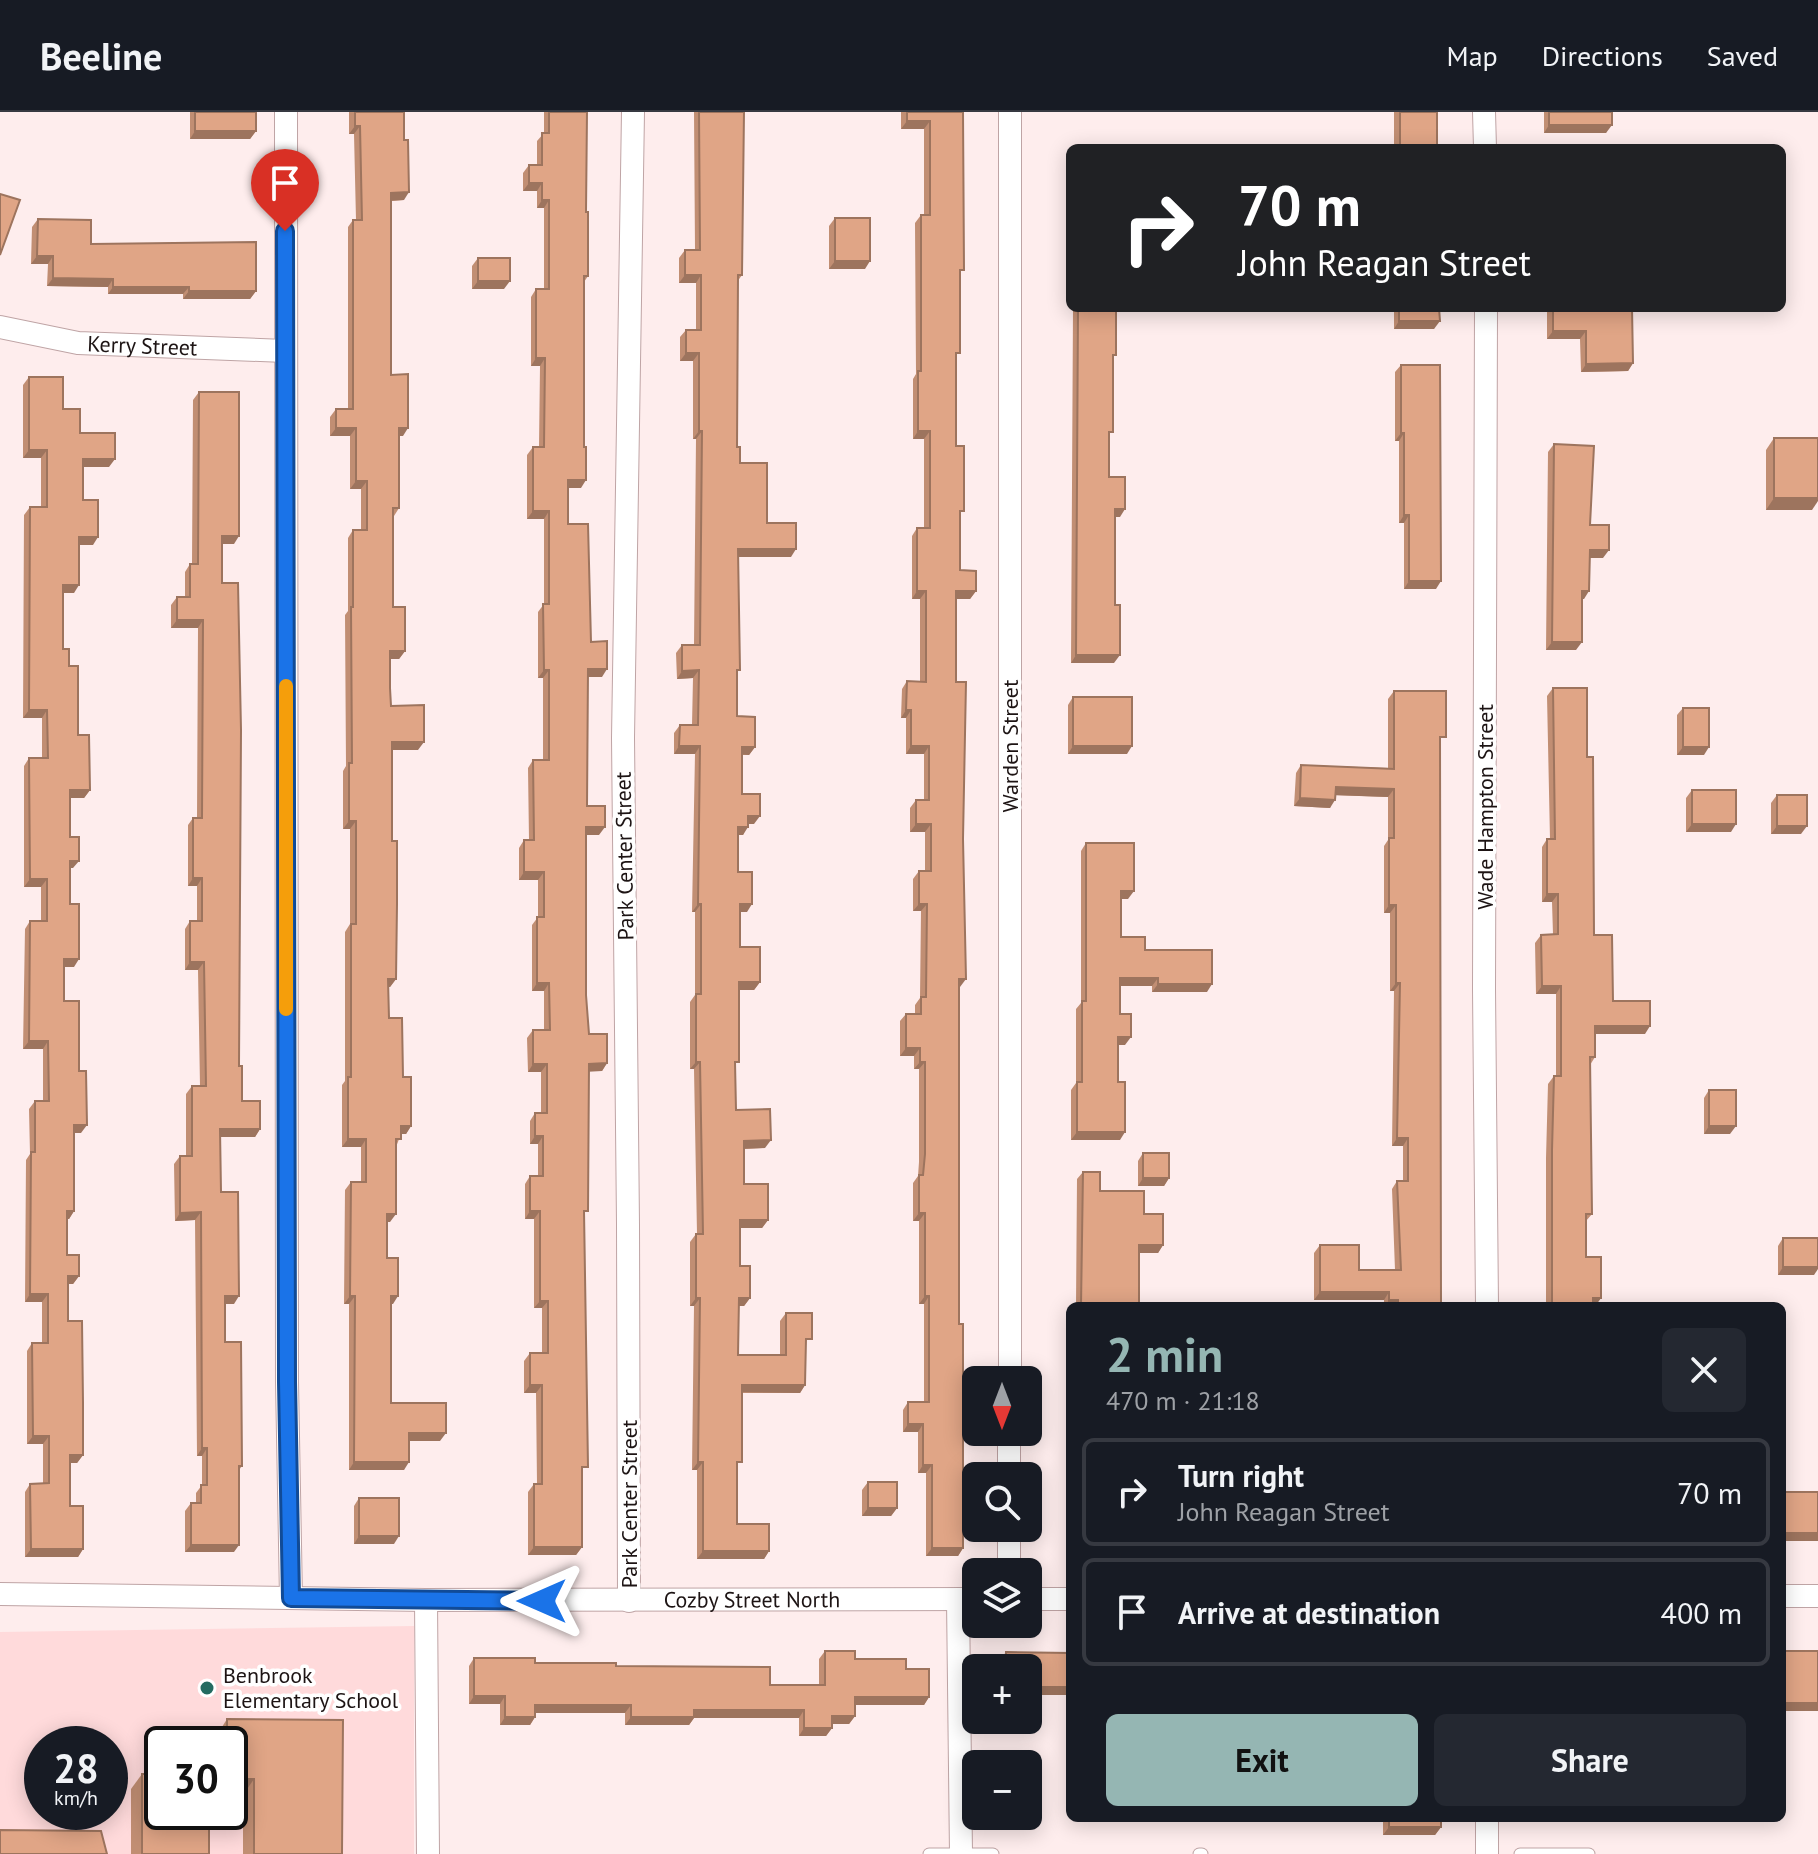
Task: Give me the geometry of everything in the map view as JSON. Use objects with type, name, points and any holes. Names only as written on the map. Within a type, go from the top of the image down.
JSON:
[{"type":"street","points":[[286,112],[287,1382],[291,1598]]},
{"type":"street","name":"Park Center Street","points":[[629,1601],[623,738],[633,112]]},
{"type":"street","name":"Warden Street","points":[[1010,112],[1010,1366]]},
{"type":"street","points":[[1484,112],[1485,144]]},
{"type":"street","name":"Wade Hampton Street","points":[[1486,312],[1484,989],[1487,1302]]},
{"type":"street","name":"Kerry Street","points":[[0,327],[78,343],[285,351]]},
{"type":"street","name":"Cozby Street North","points":[[0,1594],[426,1600],[962,1599]]},
{"type":"street","points":[[1786,1596],[1818,1596]]},
{"type":"street","points":[[1042,1599],[1066,1599]]},
{"type":"street","points":[[426,1600],[430,1854]]},
{"type":"street","points":[[961,1854],[966,1638]]},
{"type":"street","points":[[1487,1822],[1487,1854]]},
{"type":"lane","points":[[929,1854],[993,1854]]},
{"type":"lane","points":[[1520,1854],[1589,1854]]},
{"type":"shaded area","name":"Benbrook Elementary School","points":[[414,1626],[414,1854],[0,1854],[0,1632]]},
{"type":"building","points":[[195,112],[256,112],[256,131],[195,131]]},
{"type":"building","points":[[355,112],[404,112],[404,140],[408,140],[409,192],[391,193],[391,375],[408,374],[408,428],[399,428],[399,508],[393,508],[393,607],[405,607],[405,651],[390,651],[390,688],[391,706],[424,705],[424,742],[392,742],[392,841],[397,841],[397,904],[396,979],[388,979],[389,1018],[402,1018],[403,1077],[411,1077],[411,1126],[401,1126],[401,1139],[396,1139],[396,1214],[387,1214],[387,1258],[398,1258],[398,1296],[391,1296],[391,1403],[446,1403],[446,1433],[409,1433],[409,1462],[354,1462],[355,1296],[350,1296],[351,1182],[366,1182],[366,1139],[348,1139],[351,924],[356,924],[356,821],[349,821],[349,763],[352,763],[351,607],[353,530],[367,530],[367,481],[356,481],[356,428],[336,428],[336,409],[353,409],[353,220],[362,220],[360,126],[355,126]]},
{"type":"building","points":[[549,112],[587,112],[588,276],[584,276],[586,480],[568,480],[568,524],[588,524],[591,642],[607,641],[607,669],[588,669],[587,806],[605,806],[605,827],[586,827],[586,995],[589,1034],[607,1034],[607,1063],[589,1064],[588,1211],[584,1211],[588,1467],[582,1467],[582,1547],[534,1547],[534,1484],[542,1484],[542,1385],[530,1385],[530,1353],[548,1353],[548,1301],[540,1301],[540,1211],[530,1211],[530,1176],[543,1176],[543,1136],[535,1136],[535,1113],[547,1113],[547,1064],[533,1064],[533,1030],[550,1030],[549,983],[537,983],[537,917],[544,917],[544,872],[524,872],[524,840],[534,840],[533,760],[549,760],[549,670],[544,670],[543,604],[549,604],[549,511],[533,511],[533,447],[544,447],[545,358],[536,358],[536,289],[549,289],[549,200],[542,200],[542,183],[529,183],[529,165],[542,165],[542,133],[549,133]]},
{"type":"building","points":[[699,112],[744,112],[742,275],[738,275],[737,447],[740,447],[740,463],[767,463],[767,523],[796,523],[796,549],[738,549],[740,670],[737,670],[737,716],[755,717],[755,747],[742,747],[742,794],[760,794],[760,816],[748,816],[748,827],[738,827],[738,872],[752,872],[752,904],[740,904],[740,947],[760,947],[760,982],[739,982],[736,1110],[770,1109],[771,1140],[744,1141],[744,1184],[768,1184],[768,1220],[740,1220],[740,1266],[750,1266],[750,1298],[739,1298],[738,1355],[786,1355],[786,1313],[812,1313],[812,1339],[806,1339],[805,1385],[742,1385],[742,1462],[737,1462],[737,1524],[769,1524],[769,1551],[703,1551],[703,1462],[698,1462],[700,1298],[696,1298],[696,1234],[703,1234],[700,1062],[696,1062],[696,994],[701,994],[701,904],[698,904],[700,746],[679,746],[680,725],[698,725],[699,670],[682,671],[682,645],[700,645],[702,431],[699,431],[699,353],[686,353],[686,330],[701,330],[701,275],[685,275],[685,250],[700,250]]},
{"type":"building","points":[[907,112],[963,112],[964,270],[960,270],[960,353],[956,353],[956,446],[964,446],[960,570],[976,571],[976,591],[956,591],[956,682],[966,682],[963,839],[966,979],[959,979],[959,1324],[963,1324],[963,1548],[932,1548],[932,1465],[923,1465],[923,1424],[908,1424],[908,1402],[929,1402],[925,1213],[919,1213],[919,1175],[923,1175],[925,1154],[925,1062],[920,1062],[920,1048],[906,1048],[906,1014],[921,1014],[921,997],[926,997],[927,904],[919,904],[919,871],[931,871],[931,824],[916,824],[916,800],[929,800],[929,746],[911,746],[911,710],[906,710],[907,681],[926,682],[926,591],[917,591],[917,528],[930,528],[930,431],[918,431],[918,371],[921,371],[921,215],[930,215],[930,121],[907,121]]},
{"type":"building","points":[[1400,112],[1437,112],[1437,144],[1400,144]]},
{"type":"building","points":[[1549,112],[1612,112],[1612,125],[1549,125]]},
{"type":"building","points":[[0,194],[20,200],[0,255]]},
{"type":"building","points":[[835,218],[870,218],[870,261],[835,261]]},
{"type":"building","points":[[38,219],[91,220],[91,244],[256,242],[256,291],[113,287],[113,279],[53,278],[53,256],[37,256]]},
{"type":"building","points":[[478,258],[510,258],[510,281],[478,281]]},
{"type":"building","points":[[1078,312],[1116,312],[1109,477],[1125,477],[1125,509],[1115,509],[1115,605],[1120,605],[1120,655],[1076,655]]},
{"type":"building","points":[[1399,312],[1439,312],[1440,321],[1399,321]]},
{"type":"building","points":[[1553,312],[1632,312],[1633,363],[1586,364],[1586,331],[1553,331]]},
{"type":"building","points":[[1401,365],[1440,365],[1441,581],[1409,581],[1409,515],[1404,515]]},
{"type":"building","points":[[29,377],[63,377],[63,409],[80,409],[80,433],[115,433],[115,459],[83,459],[83,500],[98,500],[98,537],[79,537],[79,585],[63,585],[63,649],[69,649],[69,666],[78,666],[78,735],[89,735],[90,790],[70,790],[70,837],[79,837],[79,861],[70,861],[70,904],[79,904],[79,959],[64,959],[64,1001],[79,1001],[79,1071],[86,1071],[87,1125],[74,1125],[74,1211],[67,1211],[67,1255],[79,1255],[79,1276],[68,1276],[68,1321],[82,1321],[83,1402],[83,1455],[70,1455],[70,1506],[83,1506],[83,1549],[31,1549],[30,1484],[49,1483],[49,1436],[33,1436],[32,1343],[48,1343],[48,1294],[30,1294],[31,1152],[35,1152],[35,1101],[49,1101],[48,1041],[29,1041],[30,921],[47,921],[47,879],[30,879],[29,758],[48,758],[47,710],[29,710],[30,507],[47,507],[47,450],[29,450]]},
{"type":"building","points":[[199,392],[239,392],[239,536],[222,536],[222,583],[238,583],[241,730],[239,1066],[242,1066],[242,1101],[260,1101],[260,1129],[220,1129],[221,1192],[238,1192],[239,1296],[225,1296],[225,1342],[241,1342],[239,1545],[191,1545],[191,1503],[201,1503],[201,1485],[207,1485],[207,1448],[202,1448],[201,1212],[180,1213],[180,1156],[192,1156],[192,1086],[206,1086],[204,962],[190,962],[190,921],[202,921],[202,878],[193,878],[193,818],[202,818],[203,620],[177,620],[177,597],[190,597],[190,564],[198,564]]},
{"type":"building","points":[[1774,438],[1818,438],[1818,498],[1774,498]]},
{"type":"building","points":[[1554,444],[1594,446],[1590,525],[1609,525],[1609,550],[1590,550],[1589,591],[1582,591],[1582,642],[1552,642]]},
{"type":"building","points":[[1553,688],[1587,688],[1587,757],[1593,757],[1594,935],[1612,935],[1613,1001],[1650,1001],[1650,1026],[1595,1026],[1595,1057],[1590,1057],[1592,1214],[1586,1214],[1586,1257],[1601,1257],[1601,1298],[1593,1298],[1593,1302],[1552,1302],[1554,1076],[1561,1076],[1561,986],[1542,986],[1541,935],[1558,934],[1558,894],[1547,894],[1547,839],[1555,839]]},
{"type":"building","points":[[1394,691],[1446,691],[1446,737],[1440,737],[1441,1302],[1398,1302],[1389,1300],[1389,1292],[1320,1292],[1320,1245],[1359,1245],[1359,1270],[1401,1270],[1397,1181],[1408,1181],[1408,1138],[1397,1138],[1400,983],[1396,983],[1396,905],[1389,905],[1389,838],[1394,838],[1394,789],[1336,787],[1335,800],[1300,798],[1301,765],[1394,769]]},
{"type":"building","points":[[1073,697],[1132,697],[1132,746],[1073,746]]},
{"type":"building","points":[[1683,708],[1709,708],[1709,747],[1683,747]]},
{"type":"building","points":[[1692,790],[1736,790],[1736,824],[1692,824]]},
{"type":"building","points":[[1777,795],[1807,795],[1807,826],[1777,826]]},
{"type":"building","points":[[1086,843],[1134,843],[1134,891],[1121,891],[1121,937],[1145,937],[1145,950],[1212,950],[1212,984],[1158,984],[1158,978],[1120,978],[1120,1014],[1131,1014],[1131,1037],[1118,1037],[1118,1082],[1125,1082],[1125,1132],[1077,1132],[1077,1082],[1082,1082],[1082,1001],[1086,1001]]},
{"type":"building","points":[[1709,1090],[1736,1090],[1736,1126],[1709,1126]]},
{"type":"building","points":[[1143,1153],[1169,1153],[1169,1178],[1143,1178]]},
{"type":"building","points":[[1083,1172],[1100,1172],[1100,1191],[1144,1191],[1144,1214],[1163,1214],[1163,1245],[1139,1245],[1139,1302],[1081,1302]]},
{"type":"building","points":[[1783,1238],[1818,1238],[1818,1267],[1783,1267]]},
{"type":"building","points":[[868,1482],[897,1482],[897,1508],[868,1508]]},
{"type":"building","points":[[1786,1492],[1818,1492],[1818,1533],[1786,1533]]},
{"type":"building","points":[[359,1498],[399,1498],[399,1536],[359,1536]]},
{"type":"building","points":[[825,1651],[855,1651],[855,1659],[906,1659],[906,1669],[929,1669],[929,1697],[855,1697],[855,1716],[832,1716],[832,1728],[804,1728],[804,1710],[694,1710],[694,1717],[631,1717],[631,1705],[535,1705],[535,1717],[505,1717],[505,1696],[474,1696],[474,1658],[535,1658],[535,1663],[616,1663],[616,1666],[770,1667],[770,1685],[825,1685]]},
{"type":"building","points":[[1786,1651],[1818,1651],[1818,1703],[1786,1703]]},
{"type":"building","points":[[1006,1652],[1066,1653],[1066,1687],[1042,1687],[1042,1654]]},
{"type":"building","points":[[227,1719],[343,1720],[342,1854],[254,1854],[254,1779],[248,1779],[248,1726],[227,1726]]},
{"type":"building","points":[[144,1774],[144,1830],[209,1830],[209,1854],[142,1854]]},
{"type":"building","points":[[1389,1822],[1441,1822],[1441,1827],[1389,1827]]},
{"type":"building","points":[[0,1830],[101,1831],[107,1854],[0,1854]]},
{"type":"slow traffic","points":[[286,686],[286,1009]]},
{"type":"place","name":"Benbrook Elementary School","points":[[207,1688]]},
{"type":"route","points":[[285,231],[287,1382],[291,1598],[542,1601]]}]
